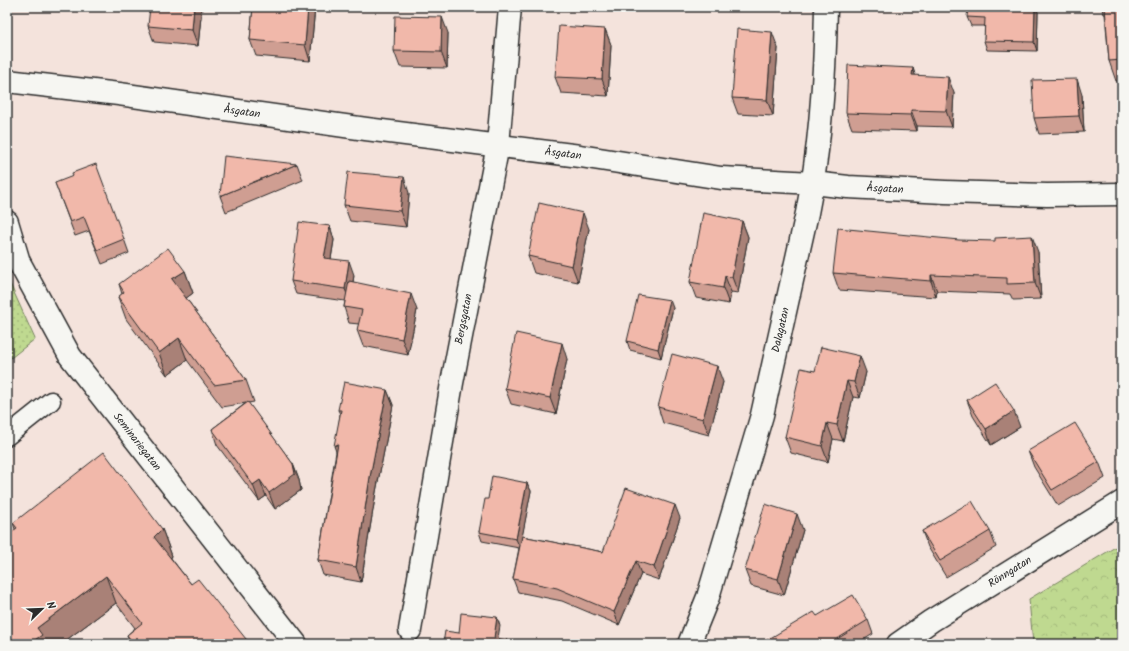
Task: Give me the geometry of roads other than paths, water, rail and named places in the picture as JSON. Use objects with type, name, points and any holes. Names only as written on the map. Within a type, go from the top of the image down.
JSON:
[{"type":"street","name":"Bergsgatan","points":[[410,630],[452,383],[498,145],[510,7]]},
{"type":"street","name":"Dalagatan","points":[[689,644],[708,596],[762,415],[813,182],[825,70],[826,7]]},
{"type":"street","name":"Åsgatan","points":[[7,81],[119,94],[366,129],[580,156],[721,178],[813,182],[848,186],[945,192],[1047,195],[1122,194]]},
{"type":"street","name":"Seminariegatan","points":[[7,222],[19,262],[70,356],[296,644]]},
{"type":"street","name":"Rönngatan","points":[[898,644],[932,621],[1122,502]]},
{"type":"lane","points":[[7,436],[51,402]]}]
